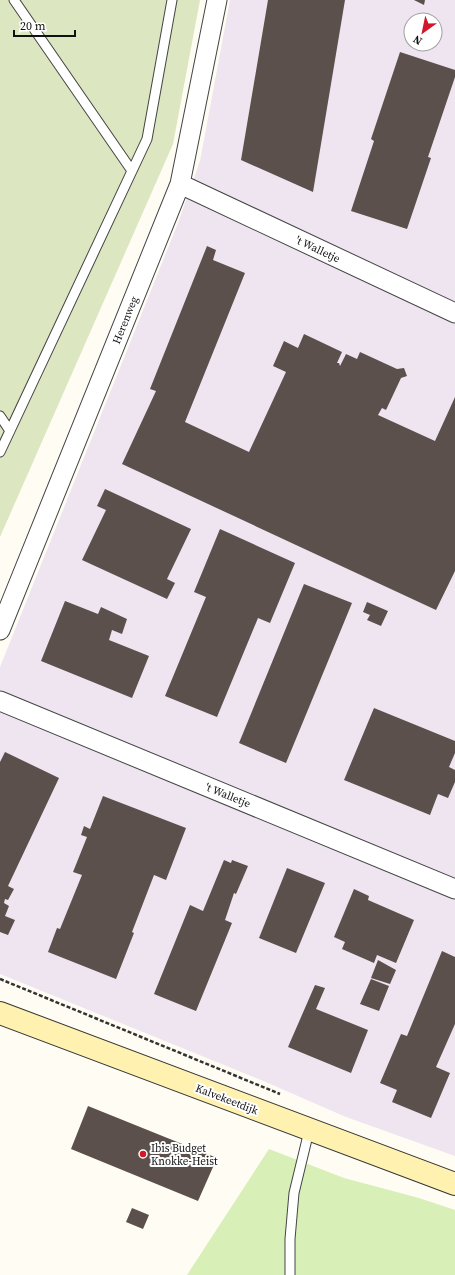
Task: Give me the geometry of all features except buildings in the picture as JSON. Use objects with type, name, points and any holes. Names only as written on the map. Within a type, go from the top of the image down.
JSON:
[{"type":"street","name":"Herenweg","points":[[0,630],[180,184],[217,0]]},
{"type":"street","name":"'t Walletje","points":[[180,184],[455,314]]},
{"type":"street","name":"'t Walletje","points":[[0,701],[455,889]]},
{"type":"street","name":"Kalvekeetdijk","points":[[0,1013],[309,1131],[455,1184]]},
{"type":"lane","points":[[14,0],[132,171]]},
{"type":"lane","points":[[0,452],[147,139],[172,0]]},
{"type":"lane","points":[[0,416],[10,431]]},
{"type":"lane","points":[[290,1275],[290,1239],[294,1193],[309,1131]]},
{"type":"path","points":[[0,979],[282,1094]]},
{"type":"shaded area","points":[[230,0],[455,0],[455,1156],[346,1117],[261,1080],[0,974],[0,667],[178,223],[200,161]]},
{"type":"green space","points":[[0,0],[200,0],[173,144],[0,537]]},
{"type":"green space","points":[[269,1149],[344,1178],[419,1198],[455,1210],[455,1275],[187,1275]]},
{"type":"place","name":"Ibis Budget Knokke-Heist","points":[[143,1154]]}]
